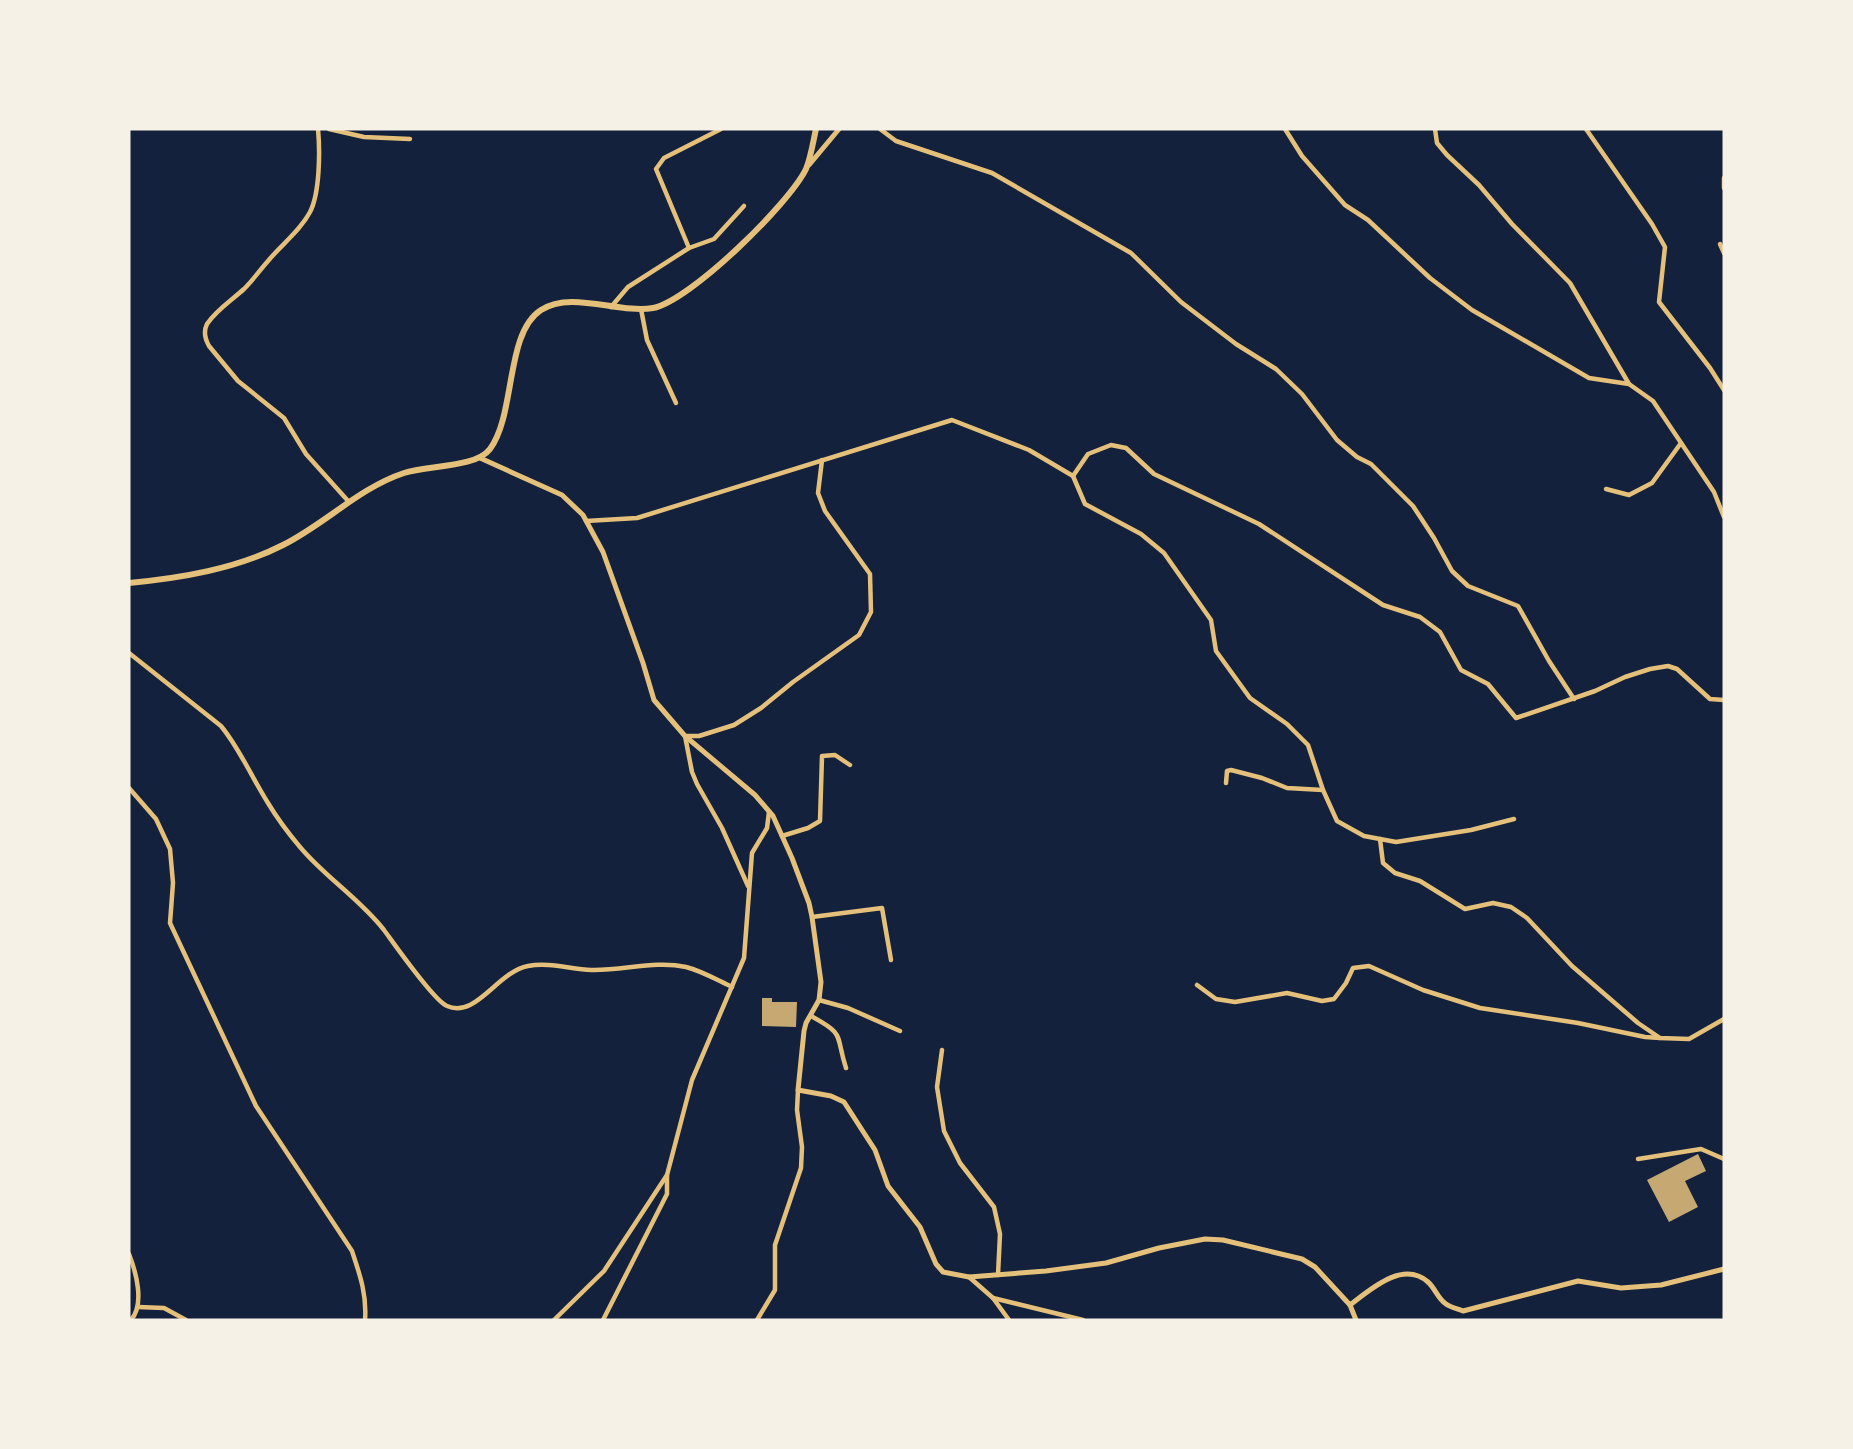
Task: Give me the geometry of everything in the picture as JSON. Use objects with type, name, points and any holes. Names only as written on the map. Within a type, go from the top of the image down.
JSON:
[{"type":"main road","points":[[129,583],[206,572],[247,561],[284,544],[380,483],[406,472],[480,458],[490,449],[496,436],[505,411],[517,351],[526,326],[537,312],[547,306],[578,302],[641,309],[654,308],[673,301],[734,252],[786,198],[806,168],[816,129]]},
{"type":"street","points":[[318,129],[319,159],[312,210],[302,225],[268,260],[254,279],[217,312],[204,332],[209,346],[238,381],[284,418],[306,454],[349,502]]},
{"type":"street","points":[[328,129],[364,137],[410,139]]},
{"type":"street","points":[[689,248],[656,169],[664,158],[722,129]]},
{"type":"street","points":[[806,168],[839,129]]},
{"type":"street","points":[[880,129],[896,141],[992,173],[1131,253],[1182,302],[1236,344],[1276,369],[1302,394],[1337,440],[1356,458],[1371,464],[1413,506],[1452,571],[1468,586],[1503,598],[1518,606],[1549,661],[1574,699]]},
{"type":"street","points":[[1285,129],[1302,156],[1345,205],[1368,220],[1430,278],[1472,310],[1589,378],[1629,384]]},
{"type":"street","points":[[1435,129],[1437,143],[1447,155],[1479,185],[1512,224],[1570,283],[1629,384],[1653,401],[1714,492],[1724,517]]},
{"type":"street","points":[[1586,129],[1652,224],[1665,247],[1659,302],[1710,368],[1724,390]]},
{"type":"street","points":[[1724,178],[1724,188]]},
{"type":"street","points":[[611,307],[628,287],[689,248],[714,239],[744,206]]},
{"type":"street","points":[[1720,244],[1724,253]]},
{"type":"street","points":[[641,309],[647,340],[676,403]]},
{"type":"street","points":[[586,521],[638,518],[952,420],[1029,450],[1073,476],[1085,504],[1141,534],[1164,553],[1211,620],[1216,651],[1250,698],[1287,724],[1308,745],[1323,790],[1337,821],[1364,836],[1396,842],[1471,830],[1514,819]]},
{"type":"street","points":[[1606,489],[1629,495],[1652,483],[1681,443]]},
{"type":"street","points":[[1073,476],[1088,454],[1111,445],[1126,448],[1154,474],[1259,524],[1383,605],[1420,617],[1440,632],[1461,670],[1488,684],[1516,718],[1574,699],[1625,677],[1668,666],[1677,669],[1710,699],[1724,700]]},
{"type":"street","points":[[480,458],[562,495],[574,504],[603,552],[654,700],[685,736],[755,795],[769,812],[792,858],[809,903],[820,982],[819,1000],[804,1031],[797,1110],[802,1147],[801,1168],[775,1245],[775,1290],[757,1320]]},
{"type":"street","points":[[685,736],[699,736],[734,725],[761,708],[859,635],[871,612],[870,574],[825,511],[818,494],[822,460]]},
{"type":"street","points":[[129,653],[221,726],[233,740],[270,806],[301,848],[376,920],[432,993],[444,1005],[456,1009],[468,1007],[513,971],[527,966],[541,965],[606,970],[674,965],[702,973],[732,987]]},
{"type":"street","points":[[685,736],[692,772],[697,784],[722,828],[749,888]]},
{"type":"street","points":[[782,836],[808,828],[820,821],[822,756],[835,755],[850,765]]},
{"type":"street","points":[[1226,783],[1227,771],[1231,770],[1262,778],[1287,788],[1323,790]]},
{"type":"street","points":[[129,788],[156,819],[170,849],[173,883],[170,923],[256,1106],[352,1251],[362,1278],[367,1302],[365,1320]]},
{"type":"street","points":[[603,1320],[667,1194],[667,1175],[692,1080],[744,958],[752,854],[767,828],[769,812]]},
{"type":"street","points":[[1380,839],[1383,863],[1395,873],[1420,881],[1465,909],[1493,903],[1511,907],[1527,918],[1572,966],[1638,1023],[1660,1038]]},
{"type":"street","points":[[812,917],[882,908],[891,960]]},
{"type":"street","points":[[1197,985],[1216,999],[1235,1002],[1287,993],[1322,1001],[1334,999],[1346,983],[1353,968],[1369,966],[1423,990],[1480,1008],[1578,1023],[1645,1037],[1689,1039],[1724,1019]]},
{"type":"street","points":[[819,1000],[848,1008],[900,1031]]},
{"type":"street","points":[[811,1016],[833,1028],[840,1039],[846,1068]]},
{"type":"street","points":[[942,1050],[937,1087],[944,1131],[960,1163],[994,1207],[1000,1234],[998,1275]]},
{"type":"street","points":[[798,1090],[831,1096],[844,1102],[875,1150],[888,1186],[920,1227],[936,1264],[943,1272],[969,1277],[1046,1271],[1106,1263],[1159,1248],[1205,1239],[1223,1240],[1302,1259],[1315,1267],[1350,1305],[1356,1320]]},
{"type":"street","points":[[1638,1159],[1701,1149],[1724,1159]]},
{"type":"street","points":[[554,1320],[604,1271],[667,1175]]},
{"type":"street","points":[[129,1254],[134,1266],[138,1307],[131,1320]]},
{"type":"street","points":[[1350,1305],[1378,1284],[1400,1274],[1411,1274],[1427,1281],[1445,1304],[1463,1311],[1578,1281],[1621,1288],[1661,1285],[1724,1269]]},
{"type":"street","points":[[969,1277],[993,1298],[1009,1320]]},
{"type":"street","points":[[993,1298],[1083,1320]]},
{"type":"street","points":[[138,1307],[164,1308],[186,1320]]},
{"type":"building","points":[[762,998],[772,998],[772,1002],[797,1002],[796,1027],[762,1026]]},
{"type":"building","points":[[1698,1154],[1706,1171],[1685,1181],[1698,1207],[1669,1222],[1647,1180]]}]
